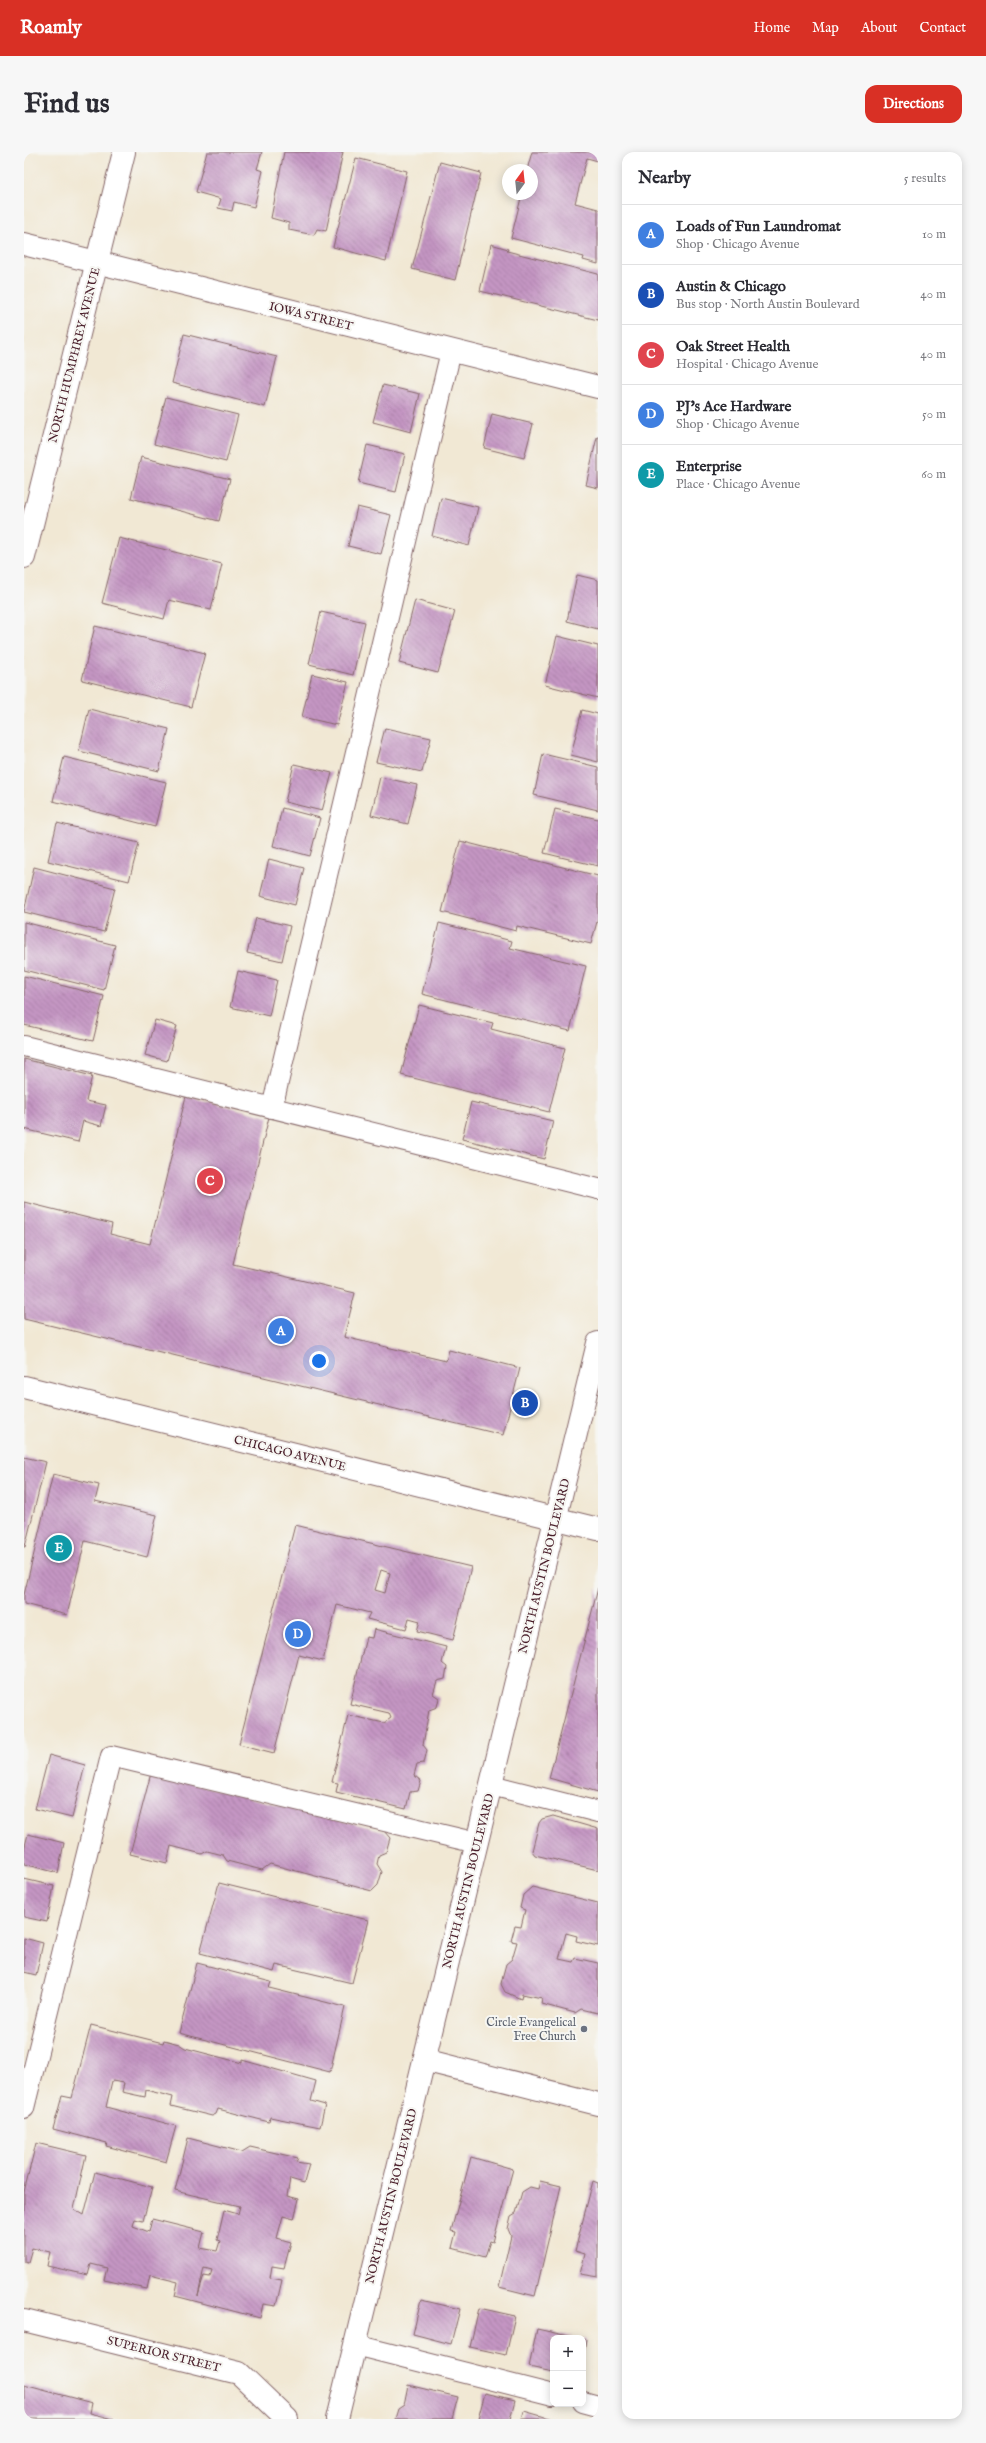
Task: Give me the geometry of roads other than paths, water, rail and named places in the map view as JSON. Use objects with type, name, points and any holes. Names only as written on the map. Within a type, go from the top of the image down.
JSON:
[{"type":"street","name":"NORTH HUMPHREY AVENUE","points":[[24,557],[124,152]]},
{"type":"street","name":"IOWA STREET","points":[[24,244],[598,387]]},
{"type":"street","name":"NORTH AUSTIN BOULEVARD","points":[[337,2419],[598,1343]]},
{"type":"street","name":"CHICAGO AVENUE","points":[[24,1387],[598,1529]]},
{"type":"street","points":[[424,2060],[598,2104]]},
{"type":"street","name":"SUPERIOR STREET","points":[[24,2320],[239,2373],[287,2419]]},
{"type":"lane","points":[[272,1108],[452,351]]},
{"type":"lane","points":[[24,1046],[598,1189]]},
{"type":"lane","points":[[24,2108],[111,1756],[477,1843]]},
{"type":"lane","points":[[491,1785],[598,1812]]},
{"type":"lane","points":[[355,2345],[550,2394]]},
{"type":"lane","points":[[586,2403],[598,2406]]},
{"type":"place","name":"Oak Street Health","points":[[210,1181]]},
{"type":"place","name":"Loads of Fun Laundromat","points":[[281,1331]]},
{"type":"place","name":"Austin & Chicago","points":[[525,1403]]},
{"type":"place","name":"Enterprise","points":[[59,1548]]},
{"type":"place","name":"PJ's Ace Hardware","points":[[298,1634]]},
{"type":"place","name":"Circle Evangelical Free Church","points":[[584,2029]]}]
